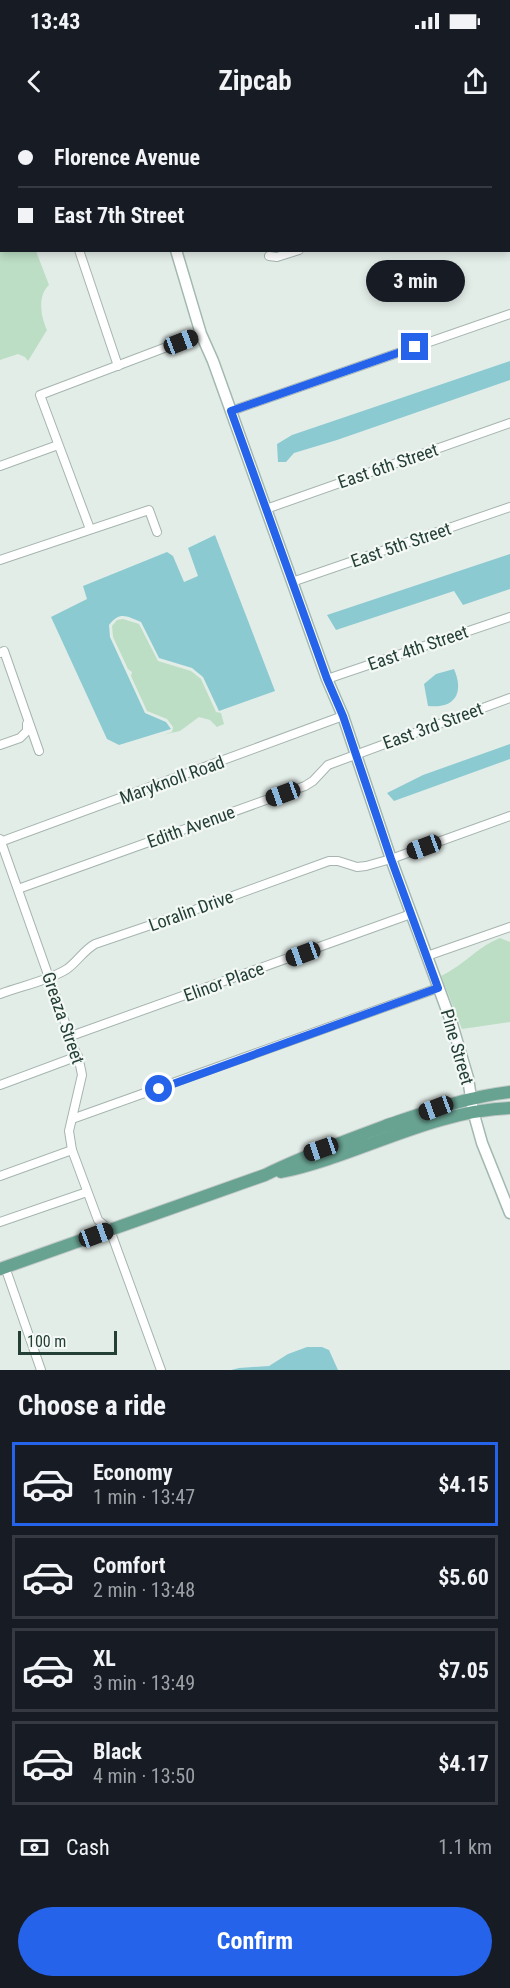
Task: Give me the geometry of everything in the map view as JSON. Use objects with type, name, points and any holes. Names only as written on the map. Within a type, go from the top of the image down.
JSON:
[{"type":"main road","name":"Pine Street","points":[[177,252],[201,334],[327,679],[343,716],[391,859],[460,1051],[473,1111],[491,1170],[510,1213]]},
{"type":"main road","points":[[2,1268],[265,1175],[304,1155],[436,1108],[471,1098],[510,1092]]},
{"type":"main road","points":[[265,1175],[309,1166],[437,1121],[473,1111],[510,1108]]},
{"type":"street","points":[[80,252],[118,366]]},
{"type":"street","points":[[265,256],[277,257],[292,252]]},
{"type":"street","points":[[231,411],[510,315]]},
{"type":"street","points":[[90,529],[41,398],[201,334]]},
{"type":"street","name":"East 6th Street","points":[[266,509],[510,423]]},
{"type":"street","points":[[0,466],[57,445]]},
{"type":"street","name":"East 5th Street","points":[[292,582],[510,507]]},
{"type":"street","points":[[0,560],[148,510],[157,532]]},
{"type":"street","name":"East 4th Street","points":[[327,679],[510,618]]},
{"type":"street","points":[[2,652],[39,751]]},
{"type":"street","name":"East 3rd Street","points":[[356,753],[510,698]]},
{"type":"street","name":"Maryknoll Road","points":[[0,841],[343,716]]},
{"type":"street","points":[[0,745],[20,738],[27,732],[27,723]]},
{"type":"street","name":"Edith Avenue","points":[[18,889],[305,786],[314,781],[328,765],[356,753]]},
{"type":"street","name":"Loralin Drive","points":[[0,994],[67,969],[95,944],[186,914],[329,861],[338,861],[357,867],[391,859],[510,816]]},
{"type":"street","name":"Greaza Street","points":[[0,841],[78,1056],[81,1075],[69,1131],[72,1150],[98,1220],[110,1230],[161,1370]]},
{"type":"street","name":"Elinor Place","points":[[71,1036],[411,914]]},
{"type":"street","points":[[426,956],[510,927]]},
{"type":"street","points":[[72,1119],[438,988]]},
{"type":"street","points":[[0,1085],[78,1056]]},
{"type":"street","points":[[0,1176],[72,1150]]},
{"type":"street","points":[[0,1222],[87,1192]]},
{"type":"street","points":[[2,1268],[41,1370]]},
{"type":"green space","points":[[0,252],[36,252],[49,285],[42,301],[43,319],[47,330],[28,361],[18,354],[0,360]]},
{"type":"green space","points":[[123,619],[139,624],[158,661],[191,671],[201,679],[216,712],[221,713],[224,724],[217,727],[210,720],[199,717],[180,731],[162,735],[172,732],[173,727],[167,719],[147,711],[131,676],[132,672],[128,669],[113,637],[112,626],[117,620]]},
{"type":"green space","points":[[500,938],[510,942],[510,1022],[462,1029],[441,976],[484,946]]},
{"type":"water","points":[[510,361],[510,380],[294,453],[286,462],[278,462],[277,444],[292,435]]},
{"type":"water","points":[[215,535],[275,691],[219,711],[203,677],[192,668],[159,658],[141,622],[120,616],[109,625],[110,637],[145,713],[166,722],[171,729],[119,745],[107,739],[51,617],[87,599],[83,586],[167,552],[173,556],[184,582],[198,576],[188,548]]},
{"type":"water","points":[[510,554],[510,589],[463,605],[454,591],[336,630],[327,615]]},
{"type":"water","points":[[454,669],[458,685],[455,697],[445,705],[428,706],[424,684],[436,674]]},
{"type":"water","points":[[510,744],[510,759],[394,801],[387,793],[423,775]]},
{"type":"water","points":[[307,1347],[322,1347],[329,1350],[338,1370],[231,1370],[269,1366],[288,1354]]},
{"type":"route","points":[[159,1089],[438,988],[391,859],[343,716],[327,679],[231,411],[415,347]]}]
